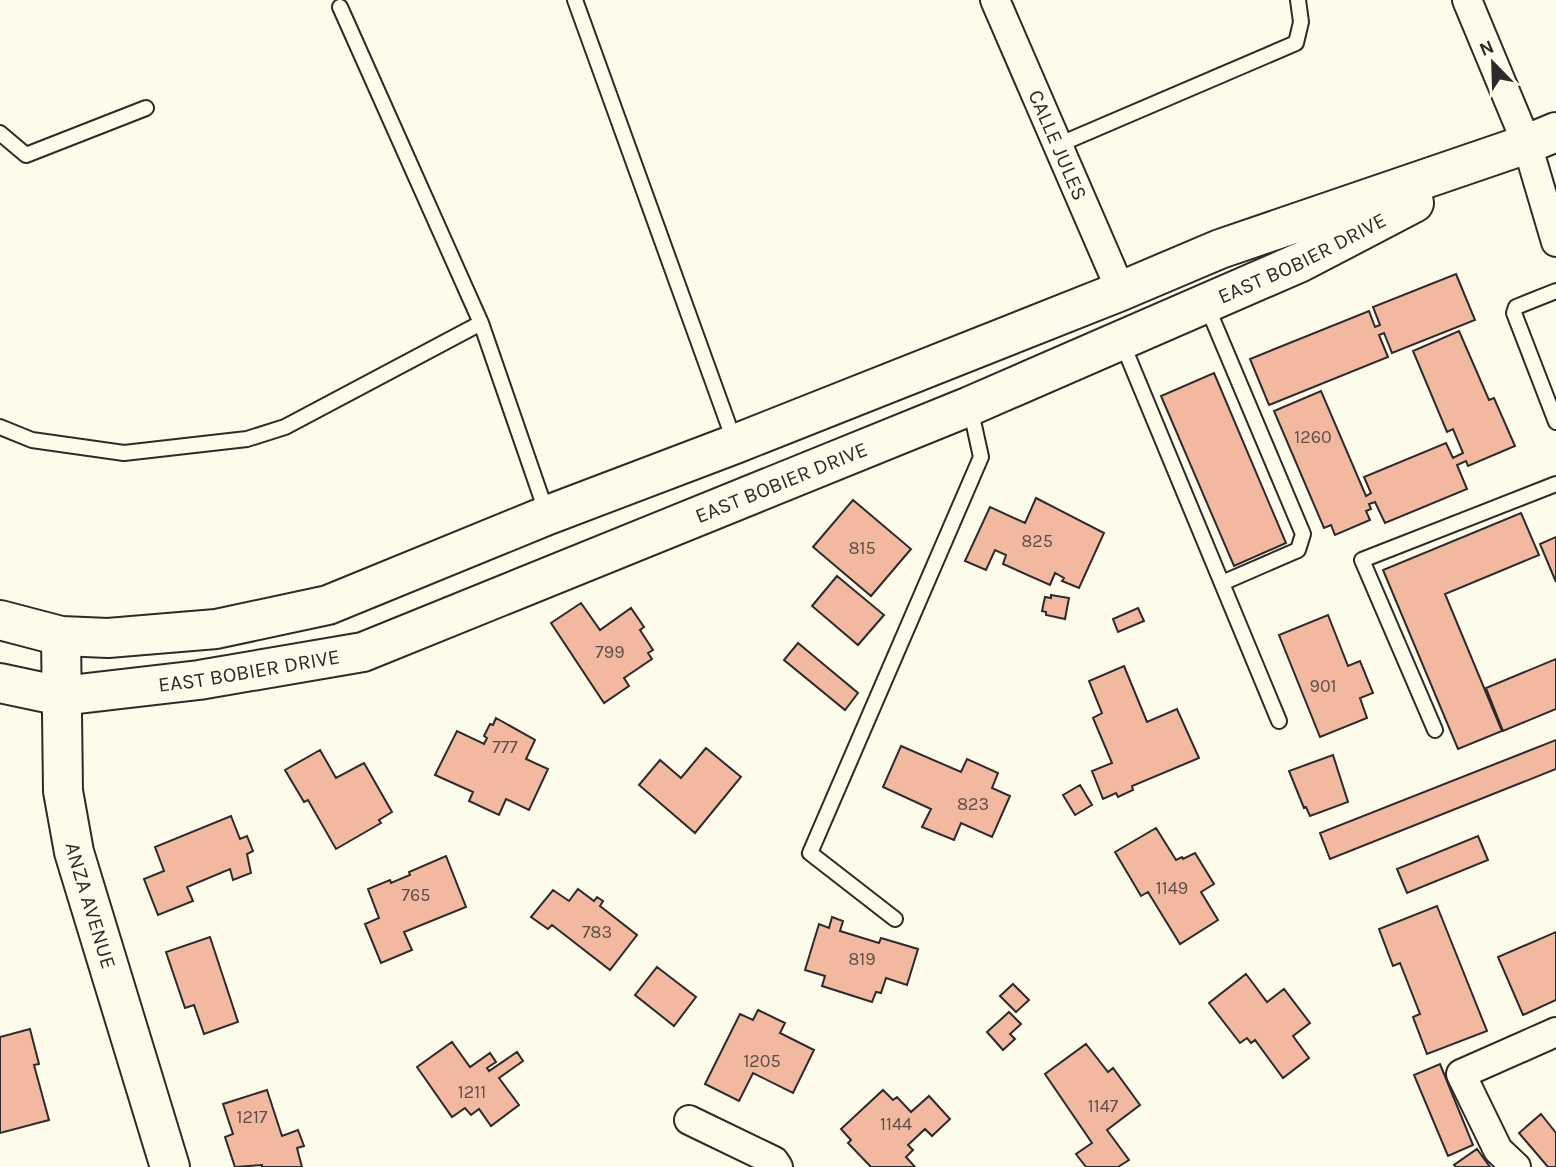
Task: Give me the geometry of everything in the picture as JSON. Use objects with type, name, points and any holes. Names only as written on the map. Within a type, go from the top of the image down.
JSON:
[{"type":"main road","name":"EAST BOBIER DRIVE","points":[[0,620],[61,636],[108,638],[216,629],[328,605],[548,515],[1121,291],[1220,249],[1542,139]]},
{"type":"main road","name":"EAST BOBIER DRIVE","points":[[0,684],[61,696],[198,680],[363,652],[970,406],[1301,262],[1542,139]]},
{"type":"main road","name":"ANZA AVENUE","points":[[61,636],[62,791],[74,852],[170,1167]]},
{"type":"street","name":"CALLE JULES","points":[[995,0],[1121,291]]},
{"type":"street","points":[[1466,0],[1542,139],[1556,242]]},
{"type":"street","points":[[1516,1167],[1498,1150],[1461,1074],[1556,1032]]},
{"type":"street","points":[[689,1120],[774,1161],[778,1167]]},
{"type":"lane","points":[[575,0],[735,444]]},
{"type":"lane","points":[[1058,145],[1296,43],[1301,22],[1298,0]]},
{"type":"lane","points":[[340,7],[481,323],[548,515]]},
{"type":"lane","points":[[0,133],[26,155],[146,108]]},
{"type":"lane","points":[[1556,291],[1516,307],[1514,313],[1556,422]]},
{"type":"lane","points":[[1206,303],[1303,534],[1298,550],[1222,583]]},
{"type":"lane","points":[[0,427],[32,440],[124,453],[247,439],[285,427],[481,323]]},
{"type":"lane","points":[[1121,339],[1279,721]]},
{"type":"lane","points":[[895,919],[810,853],[981,457],[970,406]]},
{"type":"lane","points":[[1435,730],[1362,560],[1556,484]]},
{"type":"building","points":[[1456,274],[1475,320],[1392,353],[1384,333],[1379,335],[1388,357],[1269,405],[1250,359],[1369,311],[1375,327],[1380,325],[1373,307]]},
{"type":"building","points":[[1459,331],[1489,400],[1494,398],[1515,446],[1468,466],[1466,461],[1457,465],[1467,489],[1385,523],[1375,502],[1369,504],[1371,509],[1366,511],[1370,520],[1335,535],[1331,525],[1324,528],[1274,411],[1321,391],[1366,496],[1371,493],[1364,477],[1446,443],[1453,458],[1463,453],[1453,429],[1447,432],[1413,351]]},
{"type":"building","points":[[1214,373],[1286,543],[1234,566],[1161,396]]},
{"type":"building","points":[[1036,498],[1104,533],[1079,588],[1062,581],[1064,578],[1055,573],[1050,585],[1003,564],[1006,555],[995,550],[986,570],[965,561],[990,507],[1025,523]]},
{"type":"building","points":[[853,500],[911,549],[871,596],[813,547]]},
{"type":"building","points":[[1521,513],[1539,555],[1445,594],[1502,731],[1458,749],[1383,570]]},
{"type":"building","points":[[1556,537],[1556,582],[1540,544]]},
{"type":"building","points":[[837,576],[884,615],[858,645],[812,606]]},
{"type":"building","points":[[1051,595],[1069,598],[1065,619],[1046,615],[1046,612],[1042,611],[1045,597],[1051,598]]},
{"type":"building","points":[[581,603],[600,630],[631,608],[644,627],[640,630],[653,650],[648,653],[652,659],[624,678],[629,686],[604,703],[551,623]]},
{"type":"building","points":[[1138,608],[1144,621],[1118,632],[1113,619]]},
{"type":"building","points":[[1328,615],[1348,666],[1360,661],[1373,693],[1360,698],[1367,718],[1320,737],[1279,635]]},
{"type":"building","points":[[798,643],[858,693],[845,710],[784,660]]},
{"type":"building","points":[[1556,659],[1556,709],[1503,731],[1486,688]]},
{"type":"building","points":[[1124,666],[1147,722],[1177,709],[1199,758],[1132,786],[1133,790],[1118,797],[1116,793],[1103,799],[1092,771],[1112,763],[1093,718],[1102,713],[1089,681]]},
{"type":"building","points":[[496,718],[535,740],[526,759],[548,769],[529,810],[506,799],[499,815],[469,801],[473,792],[435,775],[457,731],[484,744],[487,738],[484,736]]},
{"type":"building","points":[[1556,740],[1556,769],[1330,859],[1320,833]]},
{"type":"building","points":[[901,746],[961,772],[967,759],[998,773],[992,788],[1010,796],[992,837],[961,823],[954,840],[922,827],[931,809],[883,787]]},
{"type":"building","points":[[706,748],[741,777],[695,833],[639,785],[660,760],[681,778]]},
{"type":"building","points":[[320,750],[336,778],[364,763],[392,812],[379,820],[381,823],[336,849],[308,800],[304,802],[285,770]]},
{"type":"building","points":[[1333,755],[1348,802],[1310,816],[1289,771]]},
{"type":"building","points":[[1080,785],[1092,805],[1075,815],[1063,795]]},
{"type":"building","points":[[231,816],[240,839],[247,836],[253,851],[247,854],[251,873],[233,880],[230,869],[187,887],[193,901],[158,915],[144,879],[164,871],[155,847]]},
{"type":"building","points":[[1156,828],[1176,860],[1195,853],[1214,884],[1201,892],[1218,920],[1180,944],[1148,892],[1141,896],[1115,852]]},
{"type":"building","points":[[1478,836],[1488,860],[1407,893],[1397,869]]},
{"type":"building","points":[[446,856],[466,907],[404,932],[412,950],[381,963],[365,924],[379,918],[368,889],[410,875],[409,872]]},
{"type":"building","points":[[578,889],[594,901],[597,897],[603,901],[600,906],[637,935],[610,970],[552,925],[548,929],[531,917],[553,890],[569,901]]},
{"type":"building","points":[[1437,906],[1487,1031],[1427,1054],[1413,1017],[1420,1014],[1400,963],[1393,966],[1379,929]]},
{"type":"building","points":[[832,917],[843,921],[840,931],[879,943],[881,938],[918,949],[907,985],[886,978],[881,993],[876,992],[872,1002],[822,986],[825,976],[805,970],[819,924],[829,928]]},
{"type":"building","points":[[1556,932],[1556,1000],[1523,1015],[1498,957]]},
{"type":"building","points":[[210,937],[238,1022],[204,1034],[194,1005],[185,1008],[166,952]]},
{"type":"building","points":[[657,967],[696,997],[674,1026],[635,995]]},
{"type":"building","points":[[1246,974],[1267,1002],[1284,989],[1310,1023],[1293,1036],[1309,1058],[1283,1078],[1255,1040],[1251,1043],[1247,1038],[1240,1043],[1209,1003]]},
{"type":"building","points":[[1013,984],[1029,1000],[1016,1012],[1000,996]]},
{"type":"building","points":[[758,1010],[785,1023],[780,1033],[814,1050],[793,1093],[753,1073],[739,1101],[705,1084],[740,1014],[753,1020]]},
{"type":"building","points":[[1009,1012],[1021,1024],[1010,1034],[1015,1039],[1003,1050],[987,1032]]},
{"type":"building","points":[[30,1029],[39,1064],[34,1065],[49,1120],[0,1133],[0,1037]]},
{"type":"building","points":[[452,1042],[470,1067],[490,1053],[496,1062],[487,1068],[489,1071],[517,1052],[523,1061],[499,1078],[519,1105],[491,1126],[479,1109],[471,1115],[465,1108],[452,1117],[417,1067]]},
{"type":"building","points":[[1086,1044],[1108,1072],[1113,1068],[1140,1105],[1107,1130],[1129,1160],[1118,1167],[1086,1167],[1076,1154],[1092,1143],[1045,1074]]},
{"type":"building","points":[[1440,1064],[1473,1145],[1448,1156],[1414,1075]]},
{"type":"building","points":[[267,1090],[282,1136],[298,1130],[304,1146],[297,1148],[302,1167],[235,1167],[225,1137],[233,1134],[223,1104]]},
{"type":"building","points":[[883,1090],[893,1100],[897,1097],[911,1112],[929,1096],[950,1119],[932,1136],[925,1129],[908,1145],[913,1150],[906,1157],[915,1167],[871,1167],[848,1143],[851,1140],[841,1129]]},
{"type":"building","points":[[1541,1114],[1556,1133],[1556,1167],[1548,1167],[1519,1133]]},
{"type":"building","points":[[1477,1149],[1490,1167],[1454,1165]]}]
